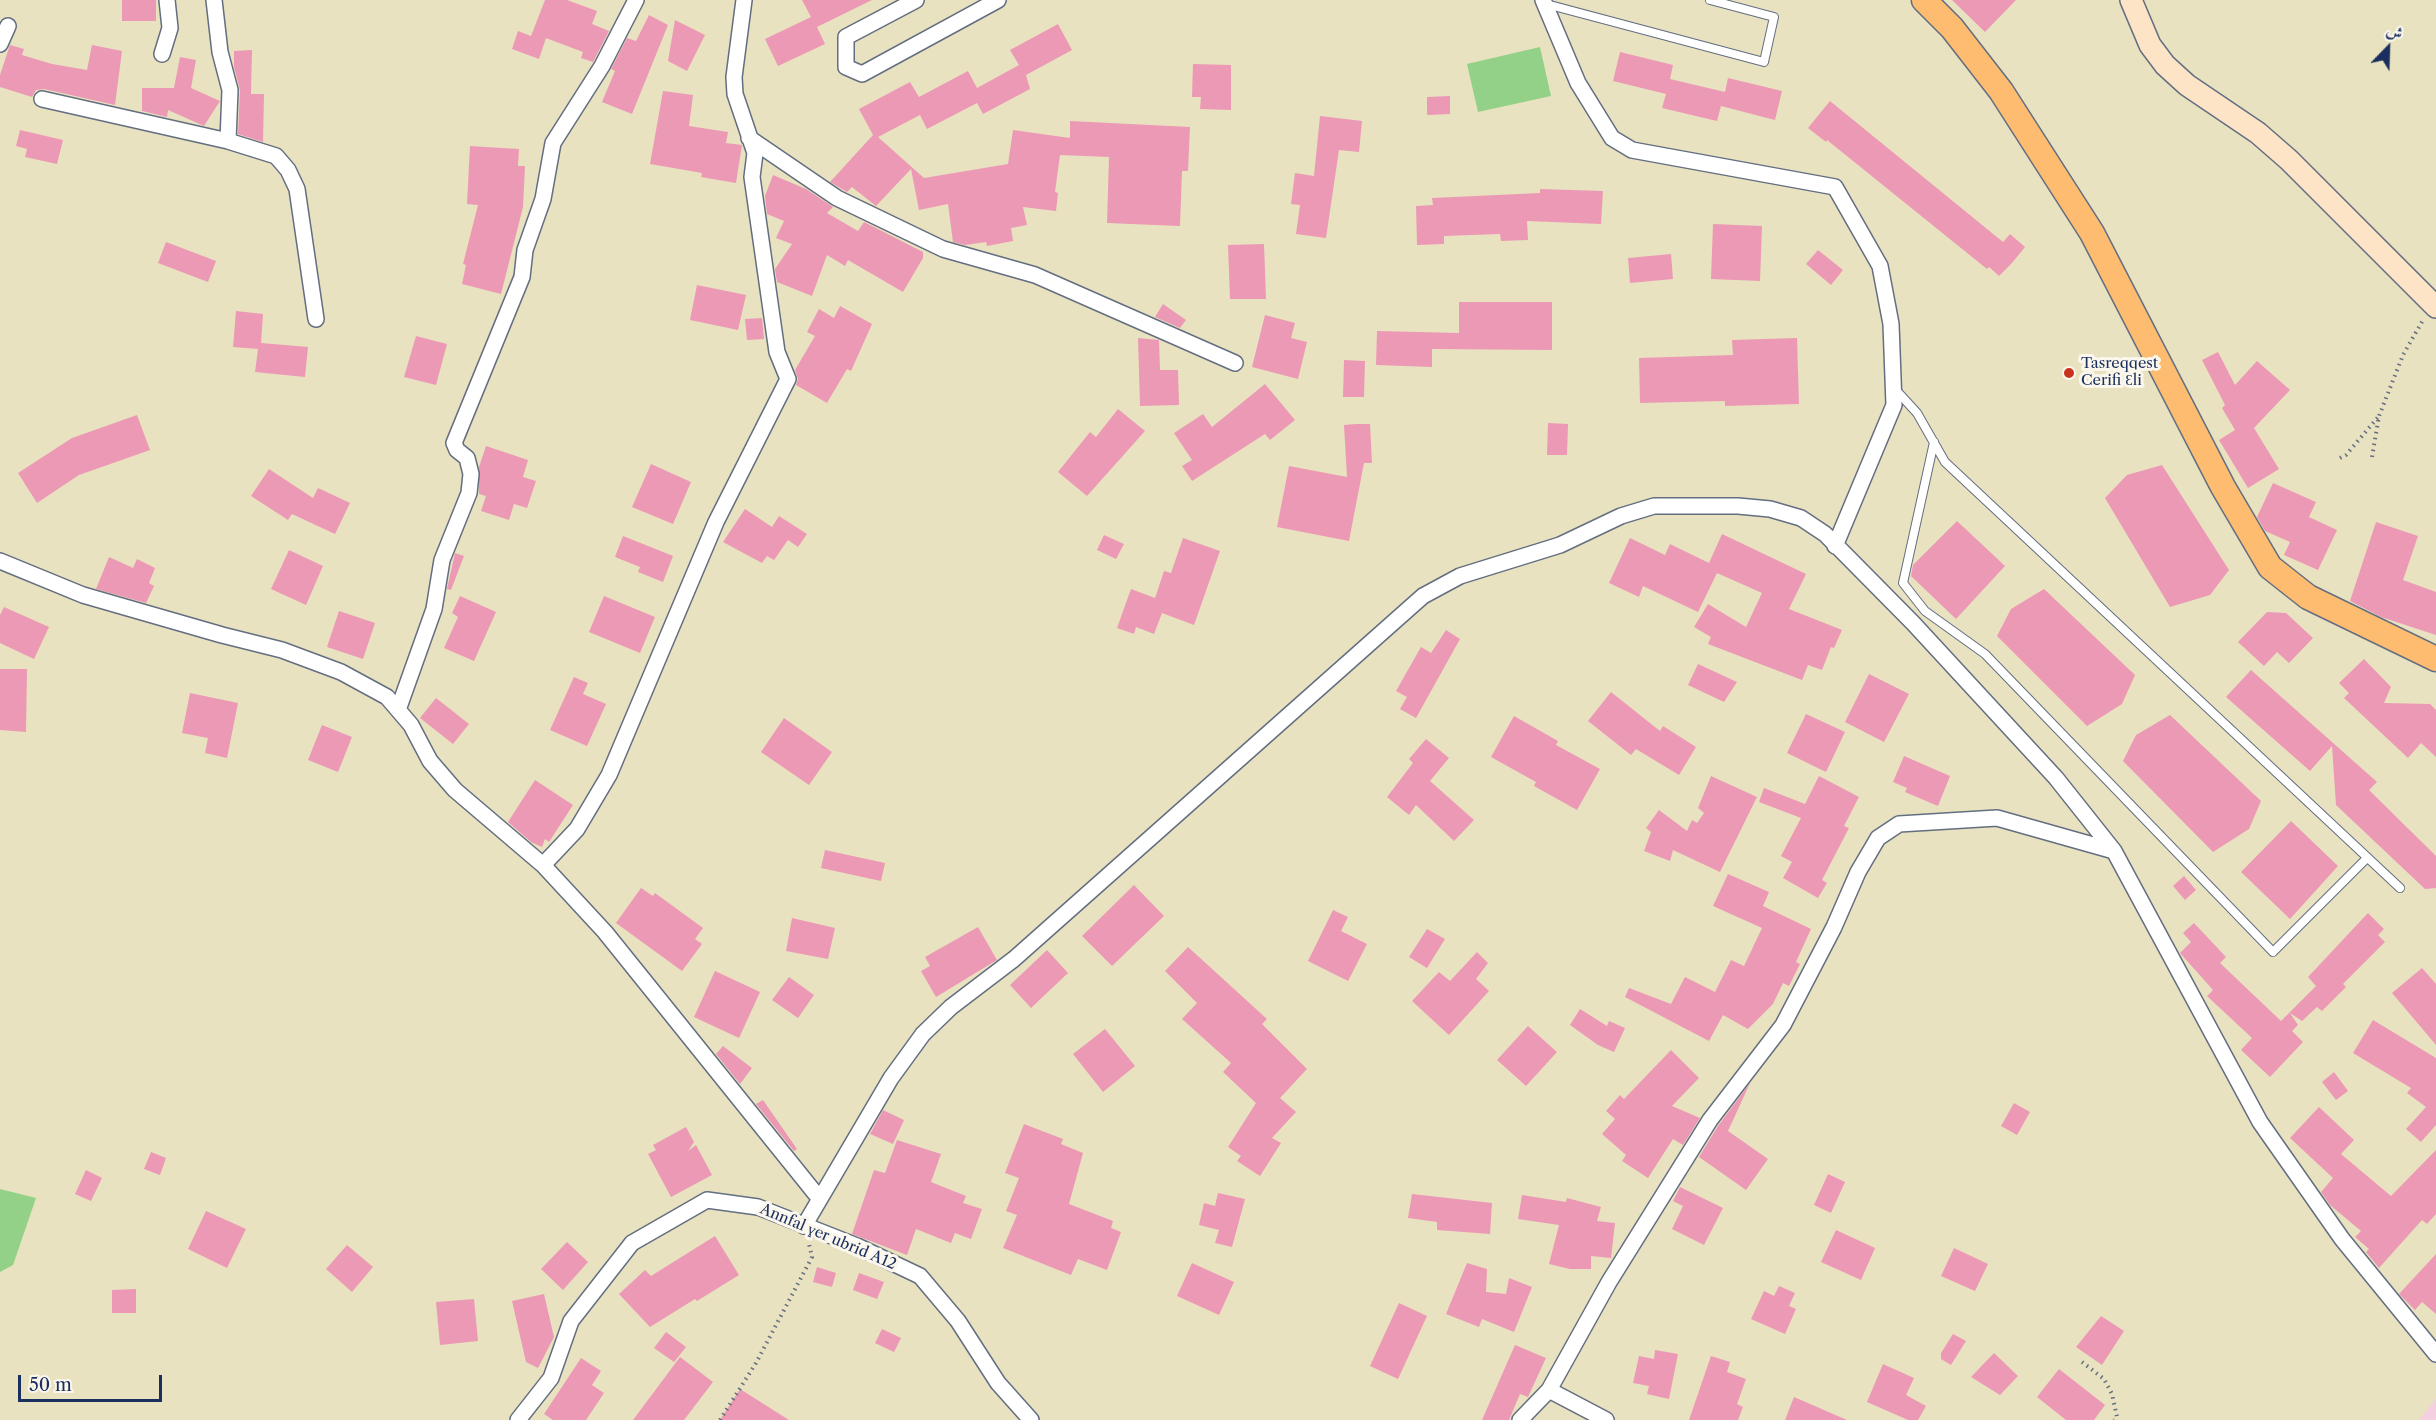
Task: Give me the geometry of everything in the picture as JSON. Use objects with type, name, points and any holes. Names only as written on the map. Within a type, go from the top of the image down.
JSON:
[{"type":"main road","points":[[1924,0],[1952,28],[2001,91],[2092,233],[2223,487],[2270,567],[2308,597],[2436,659]]},
{"type":"street","points":[[162,54],[170,28],[166,0]]},
{"type":"street","points":[[214,0],[220,52],[230,90],[228,141]]},
{"type":"street","points":[[398,710],[434,609],[442,560],[469,493],[471,474],[467,458],[457,450],[454,443],[522,277],[525,249],[543,199],[553,143],[602,66],[636,0]]},
{"type":"street","points":[[543,865],[577,829],[609,775],[716,522],[788,379],[777,352],[752,177],[755,153],[735,94],[734,77],[744,0]]},
{"type":"street","points":[[916,0],[846,37],[846,67],[862,74],[998,0]]},
{"type":"street","points":[[2131,0],[2151,45],[2165,65],[2187,85],[2258,133],[2289,160],[2435,306]]},
{"type":"street","points":[[1544,2],[1578,83],[1612,138],[1632,150],[1835,187],[1880,266],[1891,324],[1894,405],[1835,546]]},
{"type":"street","points":[[0,44],[8,26]]},
{"type":"street","points":[[42,99],[228,141],[276,156],[288,170],[297,189],[316,319]]},
{"type":"street","points":[[749,138],[837,198],[933,245],[1035,275],[1235,363]]},
{"type":"street","points":[[804,1226],[895,1071],[923,1034],[951,1007],[1014,959],[1423,596],[1460,576],[1560,545],[1621,516],[1654,506],[1738,506],[1770,509],[1801,518],[1825,534],[1913,623],[2056,778],[2114,851],[2260,1122],[2342,1239],[2436,1354]]},
{"type":"street","points":[[0,561],[83,595],[282,650],[331,668],[387,698],[411,725],[430,761],[455,790],[543,865],[605,932],[819,1198]]},
{"type":"street","points":[[1520,1420],[1549,1390],[1609,1282],[1710,1120],[1783,1025],[1834,927],[1858,872],[1878,838],[1899,824],[1997,818],[2114,851]]},
{"type":"street","name":"Annfal ɣer ubrid A12","points":[[518,1420],[550,1378],[571,1321],[632,1243],[707,1200],[758,1207],[857,1246],[920,1276],[958,1321],[998,1383],[1031,1420]]},
{"type":"street","points":[[1549,1390],[1606,1420]]},
{"type":"lane","points":[[1544,2],[1764,63],[1774,17],[1710,0]]},
{"type":"lane","points":[[1893,387],[1917,413],[1945,462],[2400,888]]},
{"type":"lane","points":[[1934,442],[1903,583],[1925,611],[1985,654],[2273,952],[2367,858]]},
{"type":"path","points":[[2372,456],[2379,416],[2403,354],[2435,306]]},
{"type":"path","points":[[2340,458],[2346,455],[2379,416]]},
{"type":"path","points":[[720,1420],[756,1363],[812,1257],[804,1226]]},
{"type":"path","points":[[2082,1362],[2104,1379],[2112,1394],[2117,1417],[2114,1420]]},
{"type":"shaded area","points":[[2436,1399],[2436,1420],[2419,1420]]},
{"type":"green space","points":[[1540,47],[1551,96],[1478,112],[1467,64]]},
{"type":"green space","points":[[0,1189],[36,1198],[13,1265],[0,1272]]},
{"type":"building","points":[[122,0],[156,0],[156,21],[122,21]]},
{"type":"building","points":[[545,0],[567,0],[597,11],[592,24],[609,31],[593,62],[581,58],[583,52],[546,38],[539,59],[512,49],[518,31],[531,36]]},
{"type":"building","points":[[802,0],[872,0],[817,27],[825,44],[778,66],[765,39],[811,17]]},
{"type":"building","points":[[1952,0],[2016,0],[1985,32]]},
{"type":"building","points":[[649,15],[668,25],[632,114],[602,102],[615,71],[611,69],[627,38],[636,41]]},
{"type":"building","points":[[675,20],[705,35],[687,71],[668,61]]},
{"type":"building","points":[[1058,24],[1072,50],[1026,75],[1030,89],[983,114],[977,103],[927,129],[920,115],[878,137],[924,178],[1008,164],[1013,130],[1070,138],[1070,121],[1190,127],[1188,171],[1182,171],[1180,226],[1107,223],[1109,157],[1060,155],[1055,192],[1058,193],[1056,211],[1023,207],[1027,225],[1011,228],[1013,241],[987,246],[986,242],[965,245],[953,242],[948,204],[919,210],[911,169],[876,206],[852,187],[847,192],[830,182],[873,135],[859,109],[910,82],[919,97],[968,71],[977,88],[1019,65],[1010,50]]},
{"type":"building","points":[[10,45],[24,49],[22,55],[52,64],[87,70],[92,45],[122,51],[115,105],[44,89],[36,90],[32,97],[0,87],[0,75]]},
{"type":"building","points":[[252,50],[251,94],[264,94],[263,142],[238,134],[240,90],[234,67],[234,51]]},
{"type":"building","points":[[1620,52],[1673,65],[1670,79],[1725,92],[1728,78],[1782,91],[1775,120],[1721,106],[1717,121],[1662,108],[1666,94],[1613,81]]},
{"type":"building","points":[[180,57],[196,60],[191,88],[220,101],[204,126],[168,110],[167,117],[142,111],[142,88],[174,88]]},
{"type":"building","points":[[1193,64],[1231,65],[1231,110],[1200,109],[1201,97],[1192,97]]},
{"type":"building","points":[[663,91],[693,95],[689,126],[728,132],[726,143],[742,145],[736,183],[701,177],[702,173],[650,164]]},
{"type":"building","points":[[1450,96],[1450,114],[1427,115],[1427,97]]},
{"type":"building","points":[[1830,101],[2003,242],[2010,234],[2025,247],[2012,263],[1999,276],[1989,267],[1987,269],[1827,140],[1826,142],[1808,128]]},
{"type":"building","points":[[1320,116],[1362,121],[1359,152],[1339,150],[1326,238],[1296,234],[1300,205],[1291,204],[1295,173],[1314,176]]},
{"type":"building","points":[[20,130],[63,140],[57,164],[25,157],[27,149],[16,146]]},
{"type":"building","points":[[470,146],[519,149],[518,166],[525,166],[523,207],[501,294],[462,284],[466,265],[463,264],[478,205],[467,204]]},
{"type":"building","points":[[773,175],[806,189],[833,207],[827,213],[858,231],[864,222],[923,252],[923,258],[903,292],[848,260],[845,266],[827,255],[812,296],[777,282],[775,269],[792,244],[776,238],[784,221],[767,214],[765,196]]},
{"type":"building","points":[[1540,189],[1603,191],[1601,224],[1527,221],[1528,240],[1501,241],[1500,234],[1444,236],[1444,244],[1417,245],[1416,206],[1433,205],[1432,198],[1540,193]]},
{"type":"building","points":[[1713,224],[1762,226],[1760,281],[1711,279]]},
{"type":"building","points":[[166,242],[216,261],[208,282],[158,263]]},
{"type":"building","points":[[1264,244],[1266,299],[1230,299],[1228,245]]},
{"type":"building","points":[[1818,250],[1843,270],[1831,285],[1806,264]]},
{"type":"building","points":[[1671,254],[1673,279],[1630,283],[1628,258]]},
{"type":"building","points":[[697,285],[746,295],[738,330],[690,320]]},
{"type":"building","points":[[1459,302],[1552,302],[1552,350],[1432,349],[1432,367],[1376,365],[1377,331],[1459,333]]},
{"type":"building","points":[[1163,304],[1186,320],[1180,328],[1155,317]]},
{"type":"building","points":[[840,306],[872,324],[851,371],[847,369],[827,403],[796,385],[798,379],[795,370],[815,336],[807,332],[819,309],[834,318]]},
{"type":"building","points":[[236,311],[263,314],[261,343],[308,347],[305,377],[255,372],[258,349],[233,347]]},
{"type":"building","points":[[1265,315],[1295,323],[1291,338],[1307,342],[1298,379],[1252,367]]},
{"type":"building","points":[[762,318],[764,339],[747,340],[745,319]]},
{"type":"building","points":[[416,336],[447,344],[436,385],[404,377]]},
{"type":"building","points":[[1138,338],[1159,340],[1160,370],[1178,370],[1179,405],[1140,406]]},
{"type":"building","points":[[1797,338],[1799,404],[1725,406],[1725,401],[1640,403],[1639,358],[1733,355],[1732,340]]},
{"type":"building","points":[[2218,352],[2235,385],[2257,361],[2290,390],[2254,428],[2279,469],[2248,488],[2219,440],[2235,430],[2222,408],[2225,405],[2202,360]]},
{"type":"building","points":[[1344,360],[1365,361],[1364,397],[1343,397]]},
{"type":"building","points":[[1265,384],[1295,420],[1270,440],[1265,434],[1192,481],[1182,466],[1192,460],[1174,433],[1203,414],[1212,427]]},
{"type":"building","points":[[1118,409],[1145,431],[1087,496],[1058,472],[1090,432],[1096,437]]},
{"type":"building","points":[[137,415],[150,450],[79,475],[37,503],[18,473],[72,438]]},
{"type":"building","points":[[1548,423],[1568,424],[1567,455],[1547,455]]},
{"type":"building","points":[[1370,424],[1372,463],[1364,463],[1349,541],[1277,527],[1289,466],[1347,477],[1344,425]]},
{"type":"building","points":[[486,446],[528,460],[523,477],[536,481],[527,508],[514,504],[509,520],[481,511],[486,496],[479,494],[479,467]]},
{"type":"building","points":[[651,464],[691,482],[673,524],[632,507]]},
{"type":"building","points":[[2162,465],[2229,570],[2210,595],[2170,607],[2105,498],[2127,475]]},
{"type":"building","points":[[269,469],[313,498],[318,488],[350,503],[335,534],[292,514],[288,520],[251,496]]},
{"type":"building","points":[[2273,483],[2316,502],[2309,517],[2337,530],[2318,570],[2284,555],[2290,542],[2265,531],[2257,517]]},
{"type":"building","points":[[745,509],[772,527],[779,516],[807,534],[798,547],[788,540],[774,560],[767,556],[762,563],[723,542]]},
{"type":"building","points":[[1957,521],[2005,566],[1956,619],[1911,576],[1913,565]]},
{"type":"building","points":[[2376,522],[2418,536],[2403,580],[2436,592],[2436,635],[2381,617],[2350,601]]},
{"type":"building","points":[[1722,534],[1806,574],[1789,609],[1842,630],[1834,648],[1831,647],[1822,670],[1808,665],[1802,680],[1708,644],[1711,637],[1694,627],[1708,604],[1746,627],[1762,593],[1717,573],[1698,612],[1643,586],[1639,597],[1609,583],[1630,538],[1665,555],[1670,544],[1709,563]]},
{"type":"building","points":[[1104,535],[1124,544],[1116,559],[1097,550]]},
{"type":"building","points":[[623,536],[673,556],[663,582],[638,572],[640,567],[615,557]]},
{"type":"building","points":[[1183,538],[1220,551],[1194,625],[1162,613],[1154,634],[1136,627],[1134,634],[1117,628],[1131,589],[1155,598],[1164,571],[1171,573]]},
{"type":"building","points":[[289,550],[323,566],[306,605],[271,589]]},
{"type":"building","points":[[455,553],[464,556],[451,590],[447,589]]},
{"type":"building","points":[[109,557],[133,568],[137,559],[155,568],[149,583],[154,586],[146,603],[96,589]]},
{"type":"building","points":[[2044,589],[2135,675],[2122,704],[2087,726],[1997,636],[2011,609]]},
{"type":"building","points":[[460,596],[496,612],[474,661],[444,648],[458,617],[452,613]]},
{"type":"building","points":[[604,596],[655,617],[640,653],[589,632]]},
{"type":"building","points":[[4,607],[49,627],[34,659],[0,643],[0,615]]},
{"type":"building","points":[[339,611],[375,623],[363,659],[327,647]]},
{"type":"building","points":[[2267,612],[2286,613],[2313,638],[2289,663],[2277,652],[2264,666],[2238,642]]},
{"type":"building","points":[[1446,630],[1460,639],[1416,718],[1400,709],[1407,697],[1396,691],[1421,647],[1431,653]]},
{"type":"building","points":[[2364,659],[2391,687],[2384,703],[2430,704],[2436,710],[2436,757],[2421,743],[2408,758],[2344,698],[2349,693],[2339,683]]},
{"type":"building","points":[[1698,664],[1737,682],[1724,702],[1688,685]]},
{"type":"building","points":[[0,669],[27,669],[26,732],[0,730]]},
{"type":"building","points":[[2251,670],[2377,782],[2369,790],[2436,856],[2436,888],[2425,889],[2336,805],[2332,746],[2310,771],[2226,697]]},
{"type":"building","points":[[1869,674],[1909,694],[1884,742],[1845,722]]},
{"type":"building","points":[[574,677],[588,683],[583,694],[606,704],[587,746],[550,730]]},
{"type":"building","points":[[1611,692],[1660,731],[1663,726],[1696,747],[1679,775],[1636,749],[1631,755],[1588,721]]},
{"type":"building","points":[[190,693],[238,703],[227,758],[205,753],[208,738],[182,733]]},
{"type":"building","points":[[436,698],[469,724],[453,744],[420,718]]},
{"type":"building","points":[[1806,714],[1845,732],[1826,772],[1787,753]]},
{"type":"building","points":[[2170,715],[2261,801],[2249,829],[2213,852],[2123,761],[2136,735]]},
{"type":"building","points":[[1514,716],[1558,741],[1556,745],[1600,769],[1577,810],[1534,786],[1536,782],[1491,757]]},
{"type":"building","points":[[784,718],[832,752],[809,785],[761,752]]},
{"type":"building","points":[[322,725],[352,737],[338,772],[308,760]]},
{"type":"building","points":[[1426,739],[1449,758],[1430,781],[1474,820],[1454,841],[1416,805],[1409,815],[1387,797],[1413,763],[1409,759]]},
{"type":"building","points":[[1904,756],[1950,776],[1938,806],[1905,792],[1907,788],[1893,782]]},
{"type":"building","points":[[1711,776],[1757,797],[1720,872],[1673,850],[1670,861],[1644,851],[1651,832],[1646,828],[1659,810],[1687,831],[1692,820],[1697,823],[1704,813],[1698,808]]},
{"type":"building","points":[[1819,776],[1859,797],[1844,826],[1849,828],[1822,880],[1827,883],[1818,898],[1783,878],[1792,862],[1781,856],[1801,818],[1759,802],[1764,788],[1805,804]]},
{"type":"building","points":[[535,780],[573,805],[549,842],[545,839],[542,847],[531,842],[508,822]]},
{"type":"building","points":[[2291,821],[2338,866],[2290,919],[2241,872]]},
{"type":"building","points":[[825,850],[885,863],[881,881],[821,868]]},
{"type":"building","points":[[1728,874],[1769,892],[1763,906],[1811,929],[1796,962],[1800,964],[1789,986],[1783,983],[1773,1004],[1748,1029],[1723,1015],[1709,1041],[1625,997],[1629,988],[1671,1004],[1685,977],[1715,992],[1731,960],[1744,966],[1762,928],[1713,906]]},
{"type":"building","points":[[2184,876],[2196,890],[2185,900],[2173,886]]},
{"type":"building","points":[[1134,885],[1164,916],[1112,966],[1082,936]]},
{"type":"building","points":[[641,888],[653,896],[655,893],[703,928],[695,939],[702,944],[682,971],[616,923]]},
{"type":"building","points":[[1333,910],[1348,917],[1341,931],[1367,944],[1348,981],[1308,961]]},
{"type":"building","points":[[2368,913],[2384,929],[2378,935],[2385,942],[2343,984],[2346,987],[2322,1011],[2317,1007],[2302,1021],[2290,1013],[2298,1025],[2292,1031],[2303,1042],[2270,1077],[2241,1050],[2252,1038],[2207,996],[2213,990],[2180,953],[2191,942],[2183,933],[2194,923],[2226,957],[2220,963],[2281,1021],[2316,986],[2308,977]]},
{"type":"building","points":[[792,918],[835,928],[828,959],[786,951]]},
{"type":"building","points":[[978,927],[997,960],[936,997],[921,971],[930,966],[925,957]]},
{"type":"building","points":[[1427,929],[1445,939],[1427,968],[1409,957]]},
{"type":"building","points":[[1188,947],[1267,1019],[1262,1024],[1307,1069],[1280,1098],[1296,1112],[1272,1138],[1281,1143],[1260,1176],[1237,1161],[1241,1156],[1228,1147],[1256,1103],[1223,1072],[1231,1063],[1182,1019],[1197,1003],[1165,971]]},
{"type":"building","points":[[1047,950],[1068,973],[1031,1008],[1010,985]]},
{"type":"building","points":[[1477,952],[1488,963],[1476,979],[1489,991],[1449,1035],[1412,1001],[1439,972],[1450,981]]},
{"type":"building","points":[[2422,968],[2436,984],[2436,1045],[2392,993]]},
{"type":"building","points":[[715,971],[760,992],[739,1038],[694,1017]]},
{"type":"building","points":[[789,977],[814,995],[798,1018],[772,1000]]},
{"type":"building","points":[[1580,1009],[1607,1026],[1609,1021],[1625,1028],[1614,1052],[1598,1045],[1570,1025]]},
{"type":"building","points":[[2373,1020],[2436,1058],[2436,1125],[2421,1142],[2406,1129],[2426,1107],[2407,1093],[2411,1088],[2353,1053]]},
{"type":"building","points":[[1528,1026],[1557,1052],[1526,1086],[1497,1060]]},
{"type":"building","points":[[1105,1029],[1135,1066],[1103,1092],[1073,1054]]},
{"type":"building","points":[[723,1046],[752,1068],[740,1084],[716,1054]]},
{"type":"building","points":[[1671,1050],[1699,1078],[1672,1106],[1700,1118],[1683,1145],[1673,1139],[1648,1178],[1622,1161],[1626,1155],[1602,1134],[1615,1119],[1606,1111],[1620,1095],[1624,1099]]},
{"type":"building","points":[[2334,1072],[2348,1091],[2336,1100],[2322,1082]]},
{"type":"building","points":[[1750,1083],[1728,1131],[1768,1159],[1746,1190],[1699,1157],[1718,1126]]},
{"type":"building","points":[[763,1100],[797,1149],[794,1151],[756,1104]]},
{"type":"building","points":[[2014,1103],[2030,1112],[2017,1135],[2001,1126]]},
{"type":"building","points":[[2319,1107],[2354,1140],[2341,1154],[2391,1196],[2436,1150],[2436,1214],[2427,1224],[2422,1220],[2379,1268],[2366,1252],[2369,1249],[2355,1237],[2361,1231],[2330,1205],[2321,1192],[2333,1178],[2290,1138]]},
{"type":"building","points":[[883,1110],[904,1120],[893,1144],[870,1134]]},
{"type":"building","points":[[1024,1124],[1063,1139],[1061,1144],[1083,1153],[1069,1204],[1113,1221],[1111,1228],[1121,1232],[1107,1270],[1078,1259],[1071,1275],[1003,1248],[1017,1215],[1006,1211],[1019,1178],[1005,1173]]},
{"type":"building","points":[[686,1127],[694,1142],[688,1151],[696,1145],[712,1175],[671,1197],[648,1154],[656,1150],[653,1145]]},
{"type":"building","points":[[897,1140],[941,1154],[931,1182],[966,1196],[963,1203],[982,1209],[971,1239],[955,1233],[951,1243],[916,1229],[907,1255],[852,1234],[874,1170],[885,1173]]},
{"type":"building","points":[[151,1152],[166,1158],[160,1175],[144,1169]]},
{"type":"building","points":[[86,1170],[102,1178],[91,1201],[75,1194]]},
{"type":"building","points":[[1828,1174],[1845,1182],[1831,1213],[1814,1205]]},
{"type":"building","points":[[1680,1187],[1723,1208],[1704,1245],[1672,1229],[1683,1206],[1673,1201]]},
{"type":"building","points":[[1218,1193],[1245,1199],[1232,1247],[1215,1243],[1219,1230],[1199,1225],[1204,1203],[1215,1206]]},
{"type":"building","points":[[1412,1194],[1492,1203],[1490,1234],[1437,1230],[1437,1222],[1408,1218]]},
{"type":"building","points":[[1522,1195],[1566,1202],[1567,1198],[1601,1207],[1597,1221],[1615,1223],[1611,1258],[1591,1256],[1591,1269],[1570,1269],[1549,1264],[1559,1225],[1518,1219]]},
{"type":"building","points":[[206,1211],[246,1229],[227,1268],[188,1249]]},
{"type":"building","points":[[1836,1230],[1875,1248],[1861,1280],[1821,1262]]},
{"type":"building","points":[[715,1236],[739,1275],[697,1301],[695,1299],[650,1327],[619,1294],[645,1270],[651,1276]]},
{"type":"building","points":[[567,1242],[588,1262],[563,1290],[541,1269]]},
{"type":"building","points":[[347,1245],[373,1267],[352,1292],[326,1269]]},
{"type":"building","points":[[1954,1248],[1988,1264],[1975,1291],[1941,1276]]},
{"type":"building","points":[[2436,1254],[2436,1314],[2422,1302],[2415,1310],[2399,1294]]},
{"type":"building","points":[[1192,1263],[1234,1282],[1219,1315],[1177,1296]]},
{"type":"building","points":[[1467,1263],[1487,1269],[1486,1292],[1506,1294],[1509,1278],[1532,1287],[1514,1332],[1482,1319],[1479,1327],[1446,1314]]},
{"type":"building","points":[[817,1267],[836,1273],[832,1287],[813,1282]]},
{"type":"building","points":[[859,1273],[884,1282],[877,1299],[853,1290]]},
{"type":"building","points":[[1779,1286],[1795,1293],[1789,1306],[1796,1309],[1785,1334],[1751,1319],[1764,1291],[1774,1296]]},
{"type":"building","points":[[136,1289],[136,1313],[112,1313],[112,1290]]},
{"type":"building","points":[[544,1294],[554,1337],[538,1368],[526,1362],[512,1301]]},
{"type":"building","points":[[474,1299],[478,1341],[440,1345],[436,1302]]},
{"type":"building","points":[[1399,1303],[1427,1316],[1398,1379],[1370,1366]]},
{"type":"building","points":[[2101,1316],[2124,1331],[2102,1365],[2076,1347]]},
{"type":"building","points":[[882,1329],[901,1338],[894,1352],[875,1343]]},
{"type":"building","points":[[666,1332],[686,1347],[674,1362],[654,1348]]},
{"type":"building","points":[[1953,1334],[1966,1341],[1951,1365],[1941,1359],[1941,1353]]},
{"type":"building","points":[[1515,1345],[1546,1358],[1528,1397],[1520,1394],[1509,1420],[1482,1420]]},
{"type":"building","points":[[1655,1350],[1678,1354],[1669,1399],[1647,1394],[1649,1386],[1633,1383],[1639,1356],[1654,1359]]},
{"type":"building","points":[[1994,1353],[2018,1376],[2000,1395],[1971,1377]]},
{"type":"building","points":[[1711,1356],[1730,1362],[1727,1372],[1746,1379],[1737,1404],[1743,1407],[1738,1420],[1689,1420]]},
{"type":"building","points":[[680,1357],[713,1382],[684,1420],[633,1420]]},
{"type":"building","points":[[581,1358],[601,1371],[592,1385],[604,1393],[586,1420],[553,1420],[544,1414]]},
{"type":"building","points":[[1883,1364],[1914,1378],[1906,1395],[1926,1406],[1918,1420],[1908,1420],[1867,1402]]},
{"type":"building","points":[[2059,1369],[2105,1405],[2094,1420],[2066,1420],[2037,1397]]},
{"type":"building","points":[[740,1389],[789,1420],[720,1420]]},
{"type":"building","points":[[1794,1397],[1847,1420],[1785,1420]]},
{"type":"place","name":"Tasreqqest Cerifi Ɛli","points":[[2069,373]]}]
